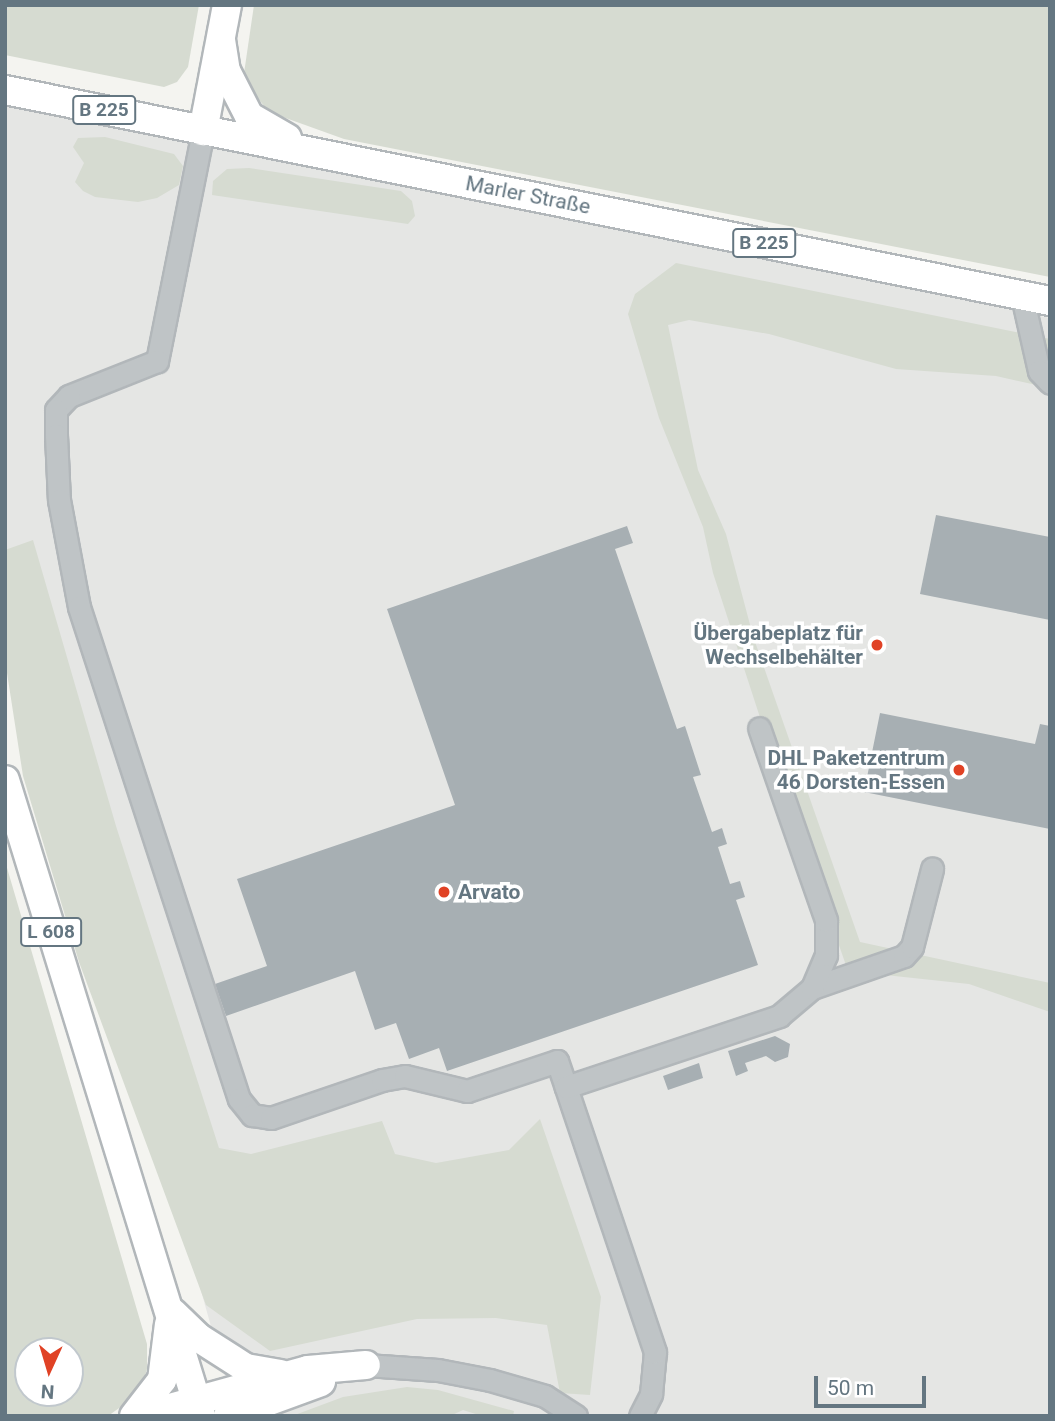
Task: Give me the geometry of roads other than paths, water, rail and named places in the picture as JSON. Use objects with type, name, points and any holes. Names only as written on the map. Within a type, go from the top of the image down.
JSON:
[{"type":"main road","points":[[203,131],[228,5]]},
{"type":"main road","points":[[221,40],[226,71],[249,116],[315,152]]},
{"type":"main road","name":"Marler Straße","points":[[5,90],[1050,302]]},
{"type":"main road","name":"L 608","points":[[5,780],[199,1408]]},
{"type":"main road","points":[[171,1311],[199,1338],[246,1368],[288,1375]]},
{"type":"main road","points":[[134,1416],[162,1380],[171,1311]]},
{"type":"main road","points":[[141,1416],[199,1408],[288,1375],[366,1365]]},
{"type":"main road","points":[[244,1414],[366,1365]]},
{"type":"street","points":[[203,131],[157,361],[69,396],[56,410],[56,435],[59,500],[79,607],[239,1099],[252,1115],[271,1118],[382,1080],[405,1076],[467,1091],[557,1061],[654,1352],[651,1394],[640,1416]]},
{"type":"street","points":[[1022,296],[1039,371],[1050,383]]},
{"type":"street","points":[[759,728],[826,920],[826,955],[811,988]]},
{"type":"street","points":[[566,1087],[779,1016],[811,988],[904,956],[912,947],[932,869]]},
{"type":"street","points":[[366,1365],[438,1370],[490,1380],[544,1396],[576,1416]]},
{"type":"place","name":"Übergabeplatz für Wechselbehälter","points":[[877,645]]},
{"type":"place","name":"DHL Paketzentrum 46 Dorsten-Essen","points":[[959,770]]},
{"type":"place","name":"Arvato","points":[[444,892]]}]
